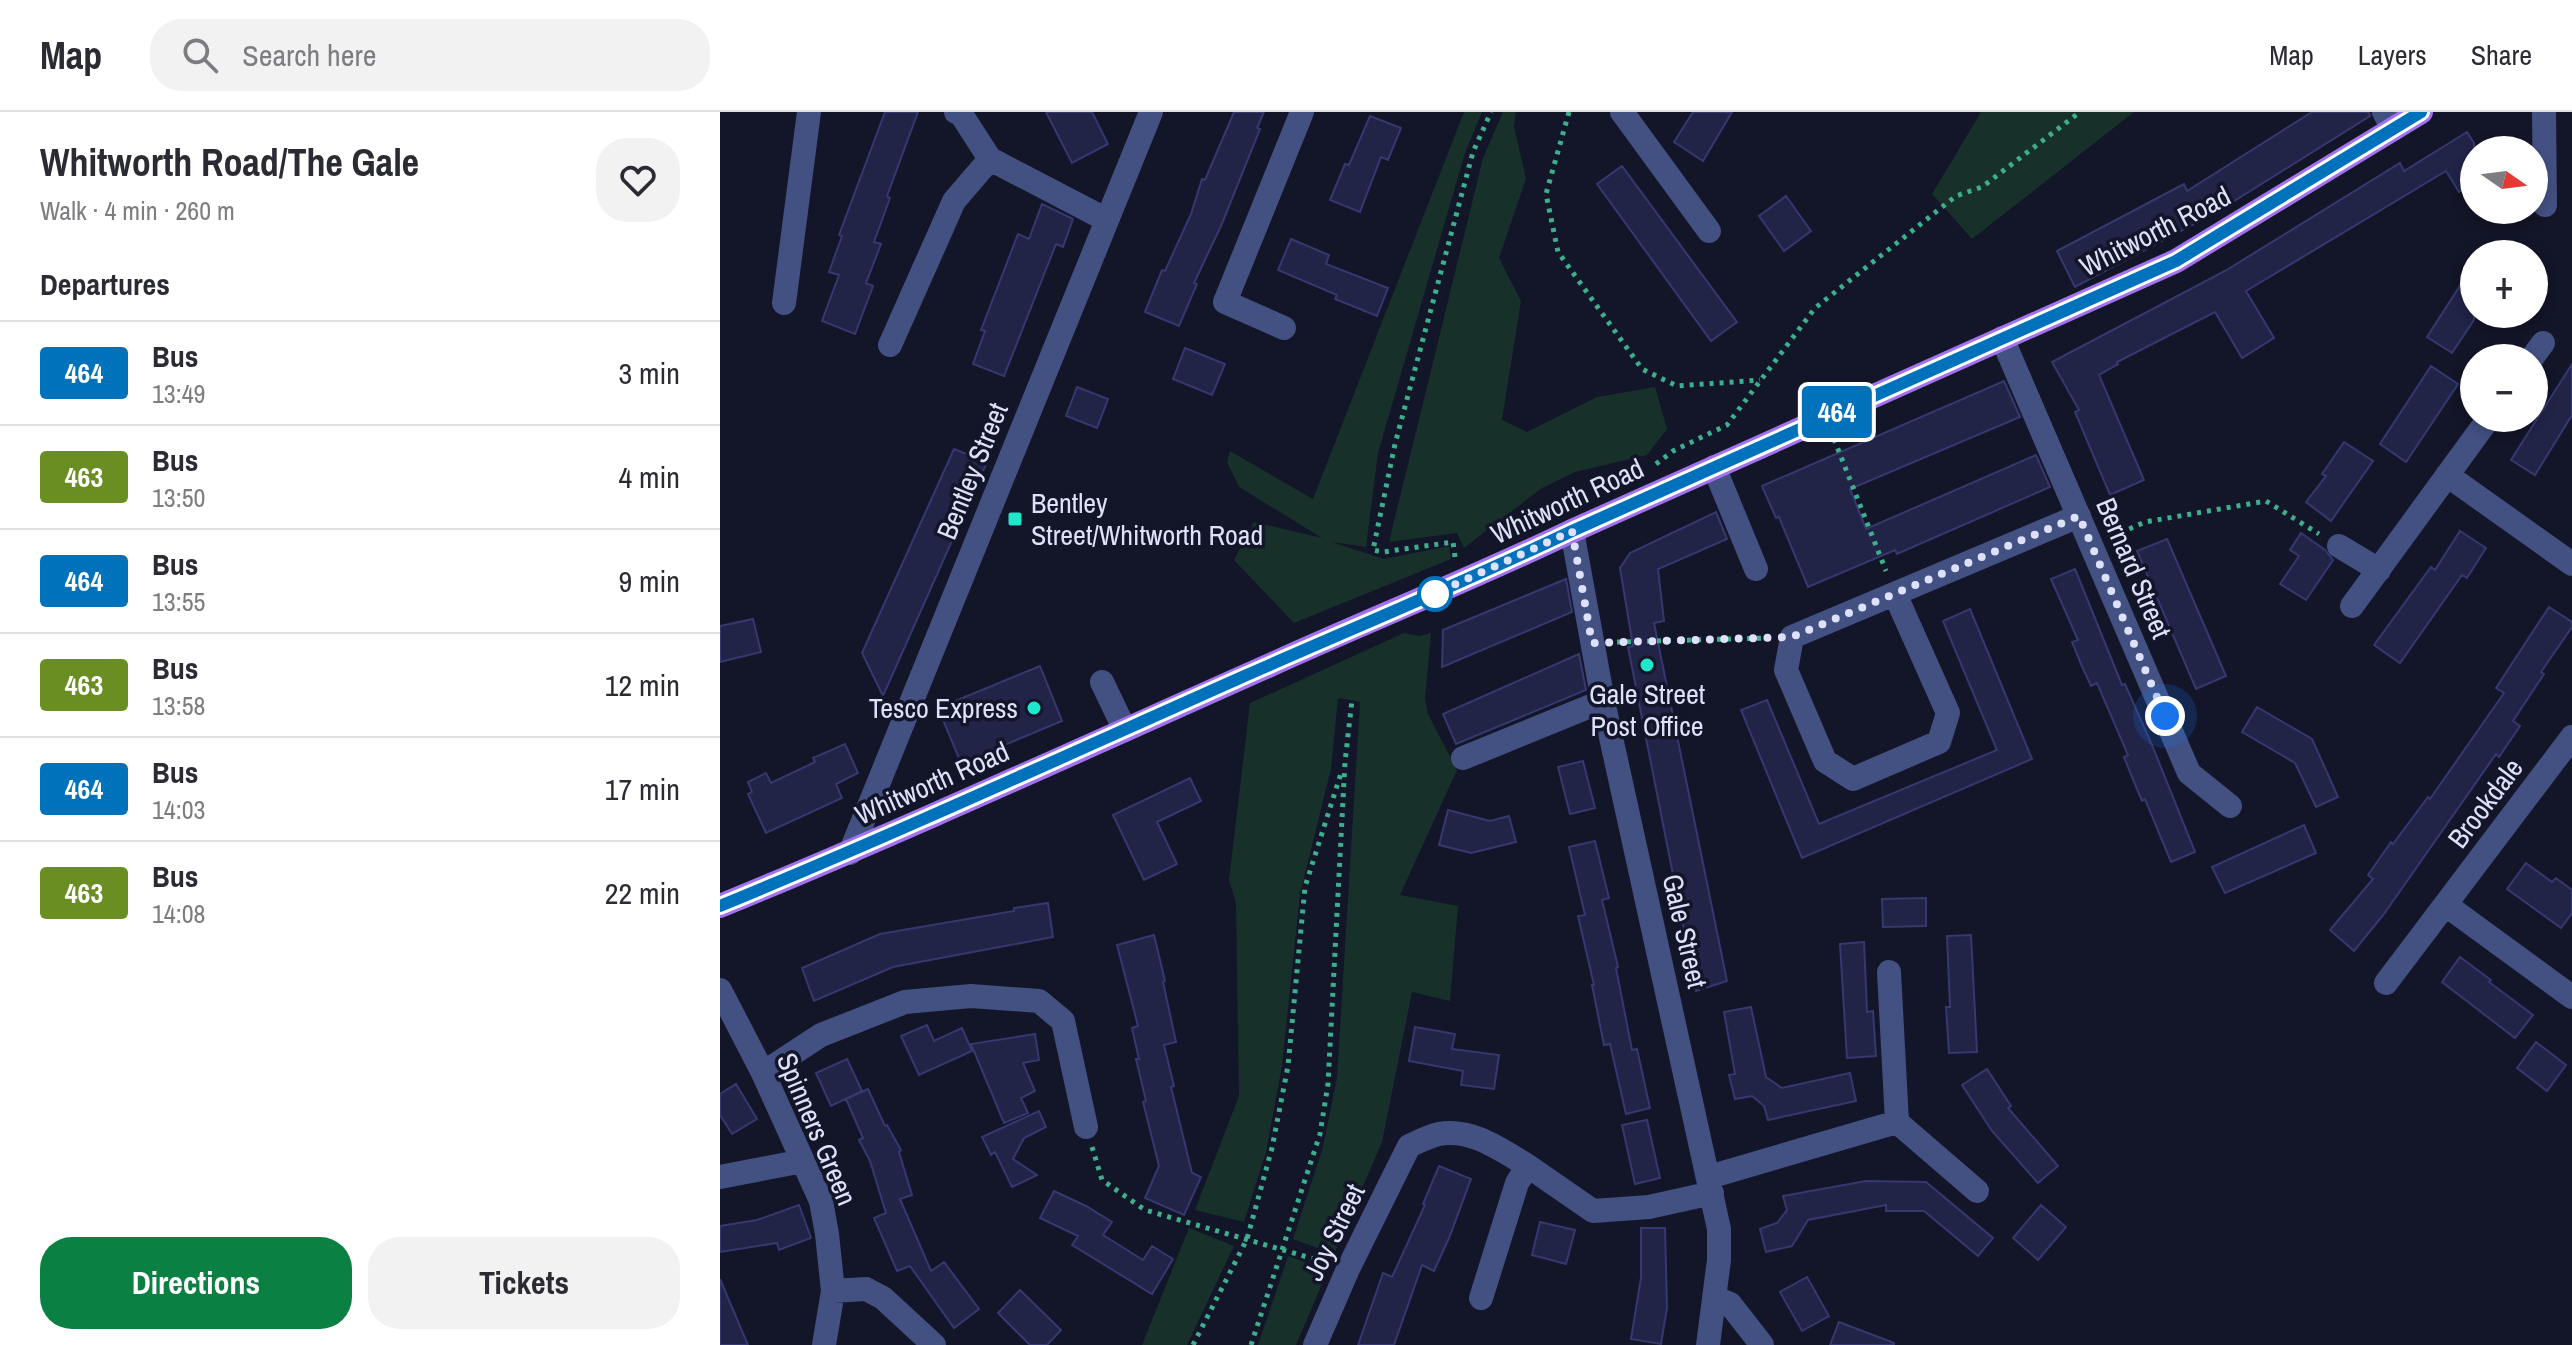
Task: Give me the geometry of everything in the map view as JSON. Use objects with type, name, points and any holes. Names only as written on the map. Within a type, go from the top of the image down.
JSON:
[{"type":"main road","name":"Whitworth Road","points":[[720,906],[850,853],[1479,575],[2176,261],[2389,120],[2421,112]]},
{"type":"street","points":[[784,303],[809,112]]},
{"type":"street","points":[[956,112],[961,114],[990,159],[1107,220]]},
{"type":"street","name":"Bentley Street","points":[[850,853],[1151,112]]},
{"type":"street","points":[[1284,328],[1225,302],[1302,112]]},
{"type":"street","points":[[2544,112],[2544,136]]},
{"type":"street","points":[[1624,113],[1709,231]]},
{"type":"street","points":[[890,345],[954,201],[990,159]]},
{"type":"street","name":"Bernard Street","points":[[2002,338],[2189,773],[2230,806]]},
{"type":"street","points":[[2352,606],[2479,432]]},
{"type":"street","points":[[1714,467],[1756,569]]},
{"type":"street","points":[[2447,475],[2572,564]]},
{"type":"street","points":[[1895,594],[1948,713],[1939,742],[1853,779],[1825,761],[1786,670],[1792,637],[2079,516]]},
{"type":"street","name":"Gale Street","points":[[1572,531],[1603,701],[1719,1229],[1719,1260],[1708,1345]]},
{"type":"street","points":[[2339,546],[2379,570]]},
{"type":"street","points":[[1102,682],[1125,730]]},
{"type":"street","points":[[1463,758],[1603,701]]},
{"type":"street","name":"Brookdale","points":[[2386,983],[2572,737]]},
{"type":"street","points":[[2446,905],[2572,997]]},
{"type":"street","points":[[1889,972],[1897,1122],[1977,1191]]},
{"type":"street","name":"Spinners Green","points":[[720,990],[763,1073],[821,1201],[833,1291],[824,1345]]},
{"type":"street","points":[[763,1073],[821,1035],[905,1002],[971,996],[1039,1001],[1063,1021],[1086,1127]]},
{"type":"street","points":[[1481,1298],[1517,1183],[1528,1166],[1593,1211],[1649,1207],[1897,1122]]},
{"type":"street","name":"Joy Street","points":[[1315,1345],[1348,1269],[1409,1146],[1439,1134],[1464,1135],[1485,1141],[1528,1166]]},
{"type":"street","points":[[720,1177],[803,1161]]},
{"type":"street","points":[[833,1291],[866,1289],[875,1293],[934,1345]]},
{"type":"street","points":[[1715,1298],[1730,1304],[1762,1345]]},
{"type":"path","points":[[1453,542],[1383,552],[1373,550],[1395,444],[1473,152],[1491,112]]},
{"type":"path","points":[[1569,112],[1546,194],[1558,252],[1642,369],[1677,386],[1760,380]]},
{"type":"path","points":[[1652,467],[1673,451],[1727,425],[1815,308],[1956,196],[1982,187],[2080,112]]},
{"type":"path","points":[[1825,417],[1895,594]]},
{"type":"path","points":[[2091,545],[2145,522],[2266,501],[2339,546]]},
{"type":"path","points":[[1592,643],[1792,637]]},
{"type":"path","points":[[1251,1345],[1320,1134],[1328,1084],[1345,762],[1352,700]]},
{"type":"path","points":[[1193,1345],[1247,1239],[1272,1148],[1288,1066],[1305,887],[1345,762]]},
{"type":"path","points":[[1086,1127],[1102,1180],[1145,1210],[1348,1269]]},
{"type":"green space","points":[[1464,112],[1482,112],[1465,153],[1378,453],[1366,547],[1332,542],[1384,559],[1449,546],[1451,559],[1294,623],[1234,560],[1254,522],[1322,538],[1239,487],[1227,462],[1230,451],[1313,499]]},
{"type":"green space","points":[[1503,112],[1516,112],[1514,126],[1526,179],[1499,258],[1521,301],[1502,420],[1527,432],[1597,397],[1655,387],[1667,429],[1647,455],[1575,472],[1542,488],[1464,548],[1457,533],[1389,542],[1483,158]]},
{"type":"green space","points":[[1981,112],[2134,112],[1972,239],[1932,194]]},
{"type":"green space","points":[[1404,633],[1419,636],[1431,633],[1425,698],[1428,714],[1457,770],[1400,895],[1458,906],[1450,1001],[1412,992],[1382,1142],[1334,1254],[1293,1239],[1323,1147],[1337,1078],[1360,702],[1338,698],[1331,769],[1300,894],[1282,1066],[1266,1152],[1244,1222],[1195,1210],[1239,1096],[1236,903],[1229,880],[1250,703]]},
{"type":"green space","points":[[1189,1228],[1234,1246],[1187,1345],[1142,1345]]},
{"type":"green space","points":[[1288,1256],[1328,1270],[1296,1345],[1258,1345]]},
{"type":"building","points":[[885,112],[918,112],[887,196],[890,198],[874,242],[881,244],[866,283],[873,286],[855,334],[822,321],[839,275],[829,272],[842,236],[839,235]]},
{"type":"building","points":[[1046,112],[1092,112],[1108,144],[1072,163]]},
{"type":"building","points":[[1234,112],[1264,112],[1257,128],[1260,129],[1194,283],[1197,284],[1179,326],[1145,312]]},
{"type":"building","points":[[1693,112],[1732,112],[1703,161],[1674,142]]},
{"type":"building","points":[[2312,112],[2369,112],[2370,116],[2215,213],[2075,287],[2057,251],[2184,184],[2187,191]]},
{"type":"building","points":[[1370,116],[1401,128],[1388,160],[1381,157],[1360,212],[1330,200]]},
{"type":"building","points":[[2460,136],[2460,191],[2446,171],[2246,291],[2274,338],[2242,358],[2215,312],[2117,362],[2099,375],[2144,480],[2110,495],[2075,412],[2079,410],[2052,362],[2225,271],[2400,163],[2404,171]]},
{"type":"building","points":[[1622,166],[1737,322],[1711,341],[1597,184]]},
{"type":"building","points":[[1786,196],[1811,231],[1784,251],[1759,216]]},
{"type":"building","points":[[1042,204],[1073,219],[1063,247],[1056,244],[1004,376],[973,364],[985,331],[981,330],[1018,234],[1029,239]]},
{"type":"building","points":[[1291,239],[1329,255],[1326,264],[1388,288],[1377,316],[1278,270]]},
{"type":"building","points":[[2460,286],[2460,328],[2469,328],[2452,353],[2427,337]]},
{"type":"building","points":[[1185,348],[1225,364],[1212,395],[1173,379]]},
{"type":"building","points":[[2572,364],[2572,415],[2535,475],[2511,460],[2529,432],[2548,432],[2548,402]]},
{"type":"building","points":[[2431,366],[2458,384],[2406,462],[2380,444]]},
{"type":"building","points":[[2004,381],[2020,417],[1850,489],[1866,529],[2036,455],[2050,487],[1897,554],[1895,550],[1808,587],[1779,517],[1776,518],[1762,486]]},
{"type":"building","points":[[1077,387],[1108,399],[1097,428],[1066,416]]},
{"type":"building","points":[[2344,442],[2373,461],[2331,521],[2306,502],[2326,476],[2322,474]]},
{"type":"building","points":[[954,449],[987,462],[883,696],[862,653]]},
{"type":"building","points":[[1716,512],[1727,539],[1658,569],[1664,621],[1654,623],[1727,981],[1696,991],[1628,647],[1633,646],[1620,568],[1630,553]]},
{"type":"building","points":[[2460,531],[2486,548],[2467,578],[2462,575],[2400,663],[2374,645],[2431,567],[2435,570]]},
{"type":"building","points":[[2301,533],[2325,550],[2333,560],[2306,600],[2280,584],[2299,556],[2290,550]]},
{"type":"building","points":[[2167,539],[2226,676],[2196,689],[2137,551]]},
{"type":"building","points":[[2075,569],[2195,852],[2171,862],[2145,799],[2142,801],[2132,777],[2124,757],[2128,755],[2097,683],[2091,686],[2081,664],[2072,642],[2078,640],[2051,579]]},
{"type":"building","points":[[1566,579],[1572,612],[1442,667],[1443,630]]},
{"type":"building","points":[[2549,607],[2572,622],[2572,627],[2513,721],[2520,726],[2499,757],[2496,754],[2384,914],[2354,951],[2330,930],[2373,879],[2368,875],[2391,842],[2393,844],[2428,797],[2430,799],[2504,693],[2496,688]]},
{"type":"building","points":[[1970,609],[2032,759],[1802,858],[1741,710],[1767,700],[1819,824],[1997,750],[1943,621]]},
{"type":"building","points":[[753,619],[761,652],[720,662],[720,626]]},
{"type":"building","points":[[1579,654],[1586,690],[1456,744],[1443,714]]},
{"type":"building","points":[[1040,666],[1062,721],[961,763],[938,708]]},
{"type":"building","points":[[2257,707],[2312,739],[2338,797],[2316,807],[2295,763],[2242,732]]},
{"type":"building","points":[[845,744],[858,773],[836,784],[842,798],[766,833],[748,794],[752,792],[748,782],[766,773],[771,783],[815,762],[813,758]]},
{"type":"building","points":[[1583,761],[1595,808],[1570,814],[1558,767]]},
{"type":"building","points":[[1190,778],[1201,801],[1157,822],[1177,864],[1144,880],[1113,815]]},
{"type":"building","points":[[1448,810],[1490,821],[1509,816],[1516,842],[1471,853],[1439,845]]},
{"type":"building","points":[[2304,825],[2316,853],[2225,893],[2212,867]]},
{"type":"building","points":[[1595,841],[1609,898],[1602,900],[1618,967],[1632,1050],[1637,1049],[1650,1108],[1626,1114],[1610,1044],[1604,1045],[1578,916],[1585,915],[1569,847]]},
{"type":"building","points":[[2526,863],[2552,882],[2556,878],[2572,890],[2572,913],[2561,928],[2507,889]]},
{"type":"building","points":[[1926,898],[1926,926],[1883,927],[1882,899]]},
{"type":"building","points":[[1048,903],[1053,937],[893,967],[814,1001],[802,968],[880,934]]},
{"type":"building","points":[[1154,935],[1176,1042],[1164,1045],[1174,1086],[1171,1087],[1192,1173],[1201,1177],[1184,1215],[1145,1198],[1159,1166],[1136,1059],[1139,1059],[1132,1028],[1138,1026],[1117,945]]},
{"type":"building","points":[[1971,935],[1977,1052],[1949,1053],[1947,936]]},
{"type":"building","points":[[1864,942],[1867,1012],[1873,1011],[1876,1056],[1847,1058],[1840,944]]},
{"type":"building","points":[[2460,957],[2533,1015],[2515,1038],[2442,982]]},
{"type":"building","points":[[1751,1007],[1766,1077],[1782,1088],[1850,1073],[1856,1101],[1768,1120],[1764,1106],[1752,1096],[1735,1099],[1729,1075],[1735,1074],[1724,1012]]},
{"type":"building","points":[[927,1025],[934,1041],[962,1028],[972,1051],[919,1075],[901,1036]]},
{"type":"building","points":[[1415,1027],[1455,1034],[1452,1049],[1499,1055],[1494,1089],[1461,1085],[1463,1071],[1409,1061]]},
{"type":"building","points":[[1035,1034],[1039,1060],[1023,1063],[1035,1091],[1021,1098],[1028,1113],[1004,1123],[971,1044]]},
{"type":"building","points":[[2536,1042],[2566,1065],[2547,1091],[2517,1068]]},
{"type":"building","points":[[847,1059],[862,1091],[831,1106],[816,1073]]},
{"type":"building","points":[[1987,1069],[2011,1106],[2008,1108],[2058,1166],[2038,1183],[1992,1131],[1962,1085]]},
{"type":"building","points":[[736,1084],[757,1119],[732,1134],[720,1115],[720,1094]]},
{"type":"building","points":[[868,1089],[885,1126],[901,1150],[899,1152],[912,1195],[900,1199],[931,1271],[944,1262],[979,1309],[954,1328],[910,1266],[897,1271],[874,1218],[886,1213],[870,1161],[859,1140],[863,1138],[846,1099]]},
{"type":"building","points":[[1039,1111],[1046,1127],[1024,1138],[1013,1159],[1037,1175],[1012,1187],[995,1152],[991,1155],[982,1137]]},
{"type":"building","points":[[1647,1120],[1660,1178],[1635,1184],[1622,1125]]},
{"type":"building","points":[[1439,1166],[1471,1179],[1449,1238],[1434,1271],[1422,1265],[1394,1345],[1358,1345],[1383,1273],[1392,1277]]},
{"type":"building","points":[[1866,1181],[1926,1182],[1993,1238],[1978,1256],[1924,1211],[1886,1211],[1886,1205],[1808,1220],[1792,1246],[1766,1252],[1760,1229],[1777,1223],[1787,1210],[1783,1196]]},
{"type":"building","points":[[1054,1191],[1112,1222],[1103,1235],[1143,1260],[1152,1246],[1173,1259],[1152,1294],[1072,1245],[1078,1236],[1040,1218]]},
{"type":"building","points":[[799,1205],[811,1238],[779,1250],[777,1243],[720,1252],[720,1226],[757,1220]]},
{"type":"building","points":[[2041,1205],[2066,1227],[2038,1260],[2013,1238]]},
{"type":"building","points":[[1540,1222],[1575,1230],[1566,1264],[1532,1255]]},
{"type":"building","points":[[1641,1228],[1665,1228],[1667,1308],[1661,1344],[1631,1339],[1641,1278]]},
{"type":"building","points":[[1807,1277],[1829,1316],[1802,1331],[1780,1292]]},
{"type":"building","points":[[720,1279],[748,1345],[720,1345]]},
{"type":"building","points":[[1020,1290],[1061,1330],[1047,1345],[1030,1345],[998,1313]]},
{"type":"building","points":[[1839,1322],[1894,1343],[1894,1345],[1830,1345]]},
{"type":"bus line","name":"464","points":[[720,906],[850,853],[1298,652],[1479,575],[2176,261],[2421,112]]},
{"type":"place","name":"Bentley Street/Whitworth Road","points":[[1015,519]]},
{"type":"place","name":"Gale Street Post Office","points":[[1647,665]]},
{"type":"place","name":"Tesco Express","points":[[1034,708]]},
{"type":"route","points":[[1435,594],[1432,595],[1572,531],[1592,643],[1792,637],[2079,516],[2165,716]]}]
